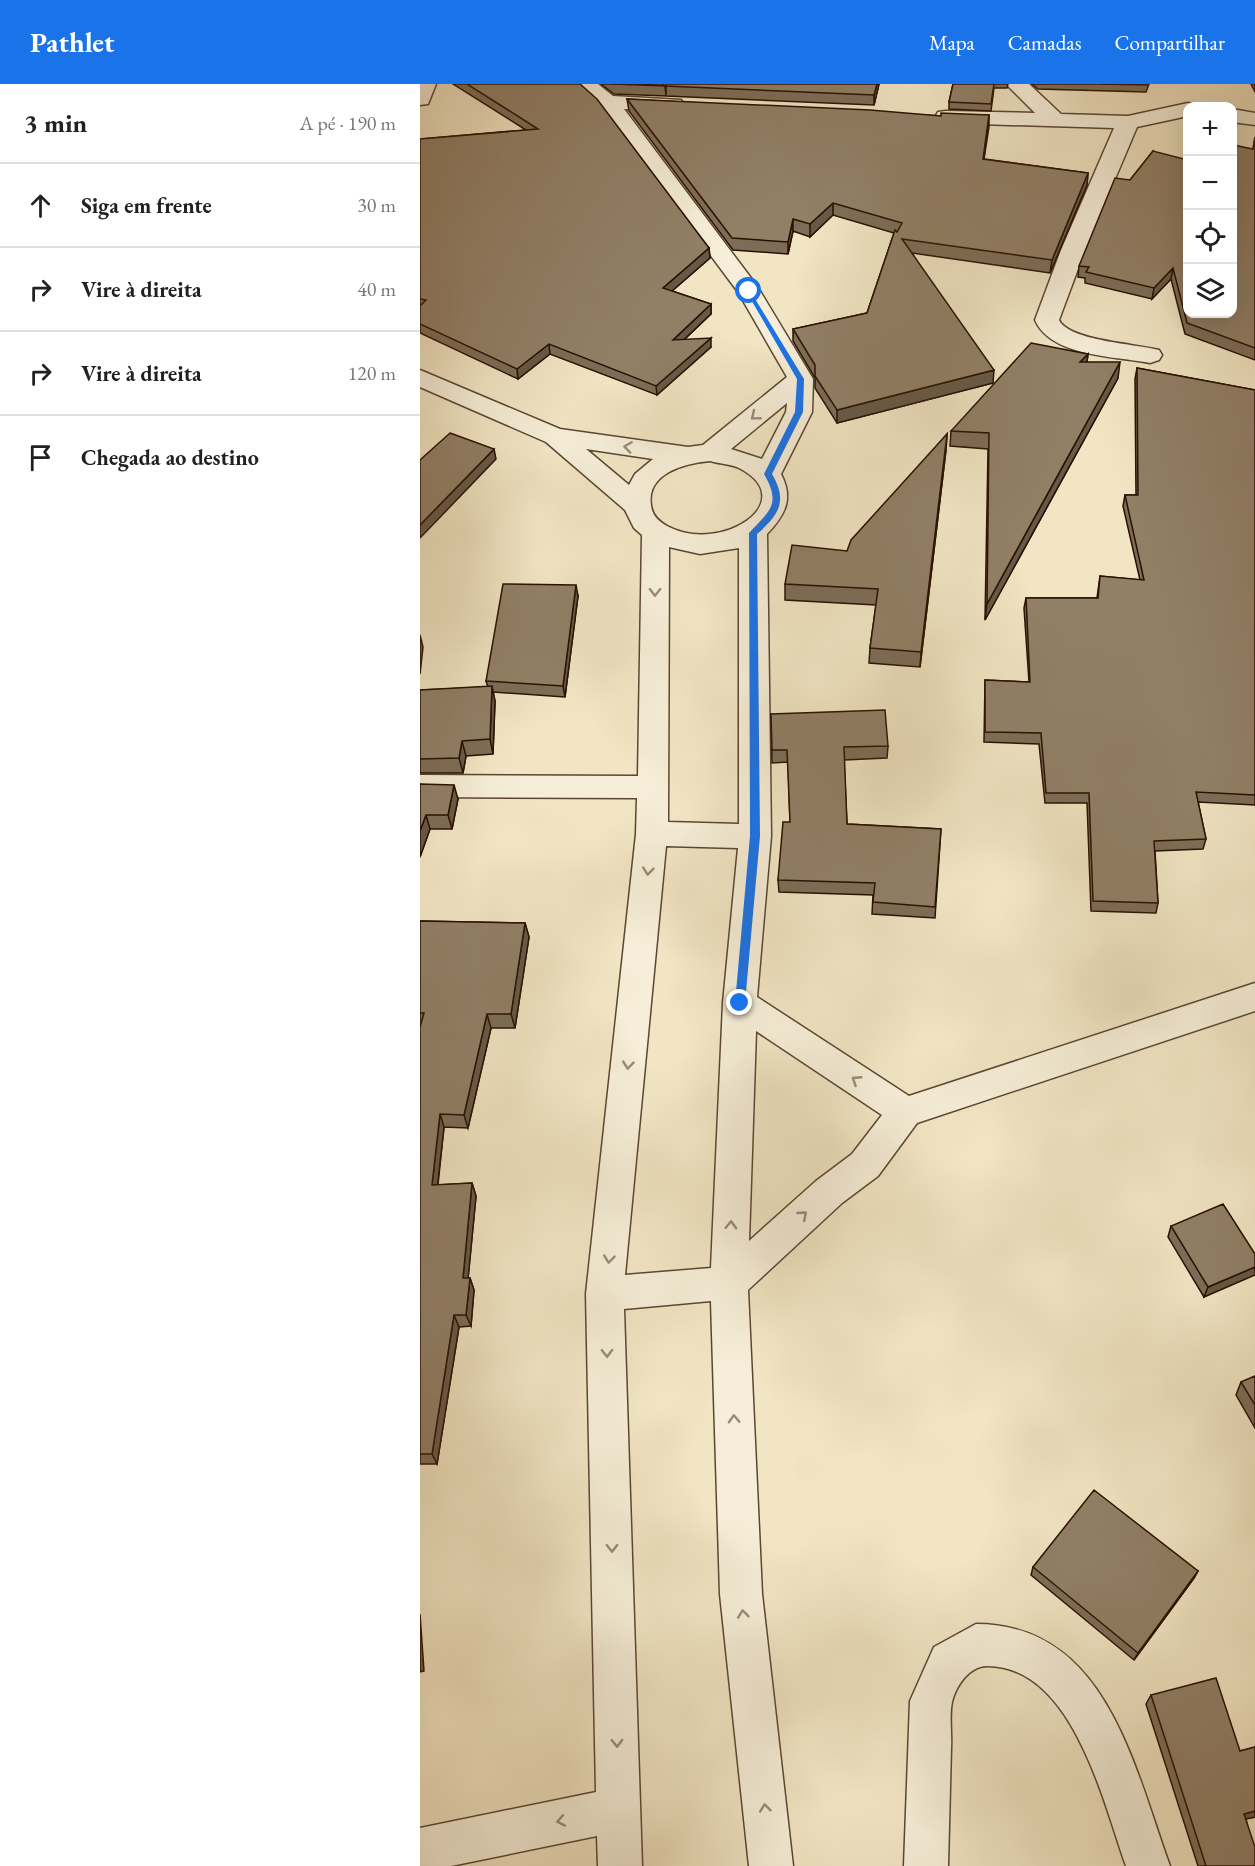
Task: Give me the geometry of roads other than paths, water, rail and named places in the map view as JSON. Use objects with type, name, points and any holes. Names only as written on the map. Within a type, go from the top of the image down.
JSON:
[{"type":"street","points":[[420,99],[425,84]]},
{"type":"street","points":[[584,84],[608,102],[749,291],[800,379],[799,412],[768,474]]},
{"type":"street","points":[[1017,84],[1057,122]]},
{"type":"street","points":[[608,102],[691,105]]},
{"type":"street","points":[[927,116],[1057,122],[1128,122],[1183,104]]},
{"type":"street","points":[[1237,116],[1255,118]]},
{"type":"street","points":[[1128,122],[1073,249],[1047,320],[1050,329],[1075,342],[1150,355]]},
{"type":"street","points":[[420,378],[555,436],[743,459],[768,474],[776,489],[776,504],[768,520],[753,533],[730,542],[704,545],[678,542],[656,533],[642,520],[636,505],[555,436]]},
{"type":"street","points":[[636,505],[638,489],[649,474],[665,463],[698,454],[800,379]]},
{"type":"street","points":[[620,1866],[606,1294],[651,834],[656,533]]},
{"type":"street","points":[[753,533],[755,836],[740,1003],[729,1283],[741,1594],[771,1866]]},
{"type":"street","points":[[420,786],[653,787]]},
{"type":"street","points":[[651,834],[755,836]]},
{"type":"street","points":[[606,1294],[729,1283],[829,1192],[865,1166],[905,1112],[1255,997]]},
{"type":"street","points":[[740,1003],[905,1112]]},
{"type":"street","points":[[926,1866],[931,1701],[949,1662],[976,1645],[996,1645],[1022,1651],[1049,1667],[1078,1697],[1099,1730],[1148,1866]]},
{"type":"street","points":[[420,1850],[618,1810]]}]
